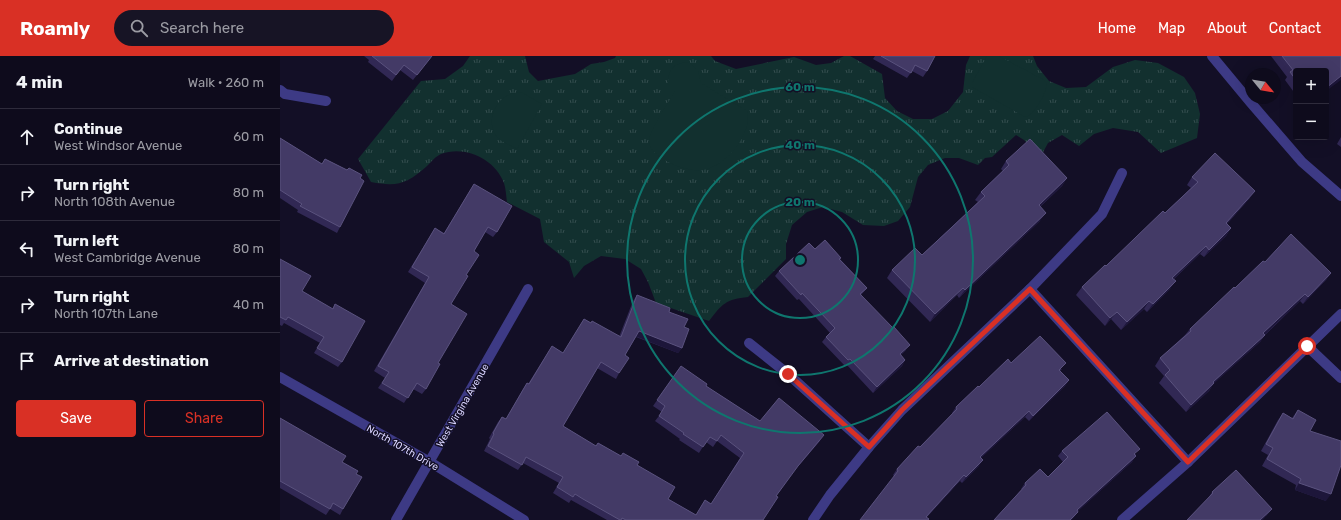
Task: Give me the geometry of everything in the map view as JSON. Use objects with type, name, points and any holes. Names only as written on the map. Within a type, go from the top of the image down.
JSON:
[{"type":"street","points":[[1212,56],[1250,104],[1302,162],[1341,196]]},
{"type":"street","points":[[280,90],[284,94],[326,101]]},
{"type":"street","points":[[813,520],[830,495],[869,447],[902,410],[1030,289],[1102,214],[1122,173]]},
{"type":"street","name":"West Virgina Avenue","points":[[396,520],[528,289]]},
{"type":"street","points":[[1030,289],[1188,462]]},
{"type":"street","points":[[1122,520],[1188,462],[1341,314]]},
{"type":"street","points":[[749,343],[788,374],[869,447]]},
{"type":"street","points":[[1307,346],[1341,378]]},
{"type":"street","name":"North 107th Drive","points":[[280,377],[430,462],[524,520]]},
{"type":"green space","points":[[470,56],[525,56],[529,72],[538,81],[575,74],[591,64],[604,62],[615,58],[616,56],[711,56],[715,61],[736,69],[794,57],[816,65],[831,63],[844,56],[850,56],[882,74],[885,98],[897,111],[913,119],[932,119],[948,111],[963,92],[966,65],[970,56],[1033,56],[1037,66],[1049,81],[1066,88],[1086,87],[1113,67],[1135,60],[1158,63],[1184,77],[1195,93],[1200,114],[1197,138],[1161,153],[1138,132],[1113,128],[1094,134],[1079,146],[1062,135],[1048,143],[1041,156],[1024,140],[1016,135],[992,157],[985,158],[978,165],[959,158],[945,158],[928,165],[918,177],[910,207],[898,221],[884,226],[863,225],[842,212],[823,207],[807,212],[792,225],[786,244],[786,259],[748,297],[734,299],[725,303],[717,310],[709,321],[656,303],[641,269],[625,259],[601,256],[584,266],[574,278],[569,262],[544,242],[540,219],[507,202],[505,185],[500,174],[494,167],[478,156],[460,151],[441,154],[420,172],[401,183],[388,184],[371,182],[358,159],[421,81],[445,79],[463,66]]},
{"type":"green space","points":[[987,56],[999,56],[1044,80],[1047,84],[1039,104],[1028,116],[1025,117],[972,87],[972,83]]},
{"type":"green space","points":[[689,62],[698,71],[701,83],[747,111],[747,126],[737,146],[726,158],[714,166],[702,170],[684,168],[667,162],[654,152],[649,143],[655,125],[675,91],[668,84],[669,74],[676,65]]},
{"type":"green space","points":[[521,92],[542,104],[517,149],[498,138],[493,129],[492,119],[495,108],[501,100],[510,94]]},
{"type":"building","points":[[372,56],[432,56],[417,75],[404,65],[396,75]]},
{"type":"building","points":[[881,56],[935,56],[927,71],[915,65],[911,73]]},
{"type":"building","points":[[1282,56],[1341,56],[1341,76],[1329,86],[1329,68],[1293,68],[1293,70]]},
{"type":"building","points":[[280,138],[322,164],[325,159],[347,170],[349,168],[362,175],[360,178],[364,181],[340,227],[300,206],[302,204],[280,190]]},
{"type":"building","points":[[1030,139],[1067,178],[1039,205],[1046,213],[965,290],[963,288],[935,314],[892,270],[915,248],[922,255],[985,196],[981,192],[1009,165],[1006,161]]},
{"type":"building","points":[[1215,153],[1255,191],[1226,223],[1231,228],[1209,250],[1206,246],[1172,278],[1176,281],[1153,304],[1149,301],[1127,322],[1117,312],[1110,318],[1082,287],[1163,211],[1165,213],[1198,182],[1192,177]]},
{"type":"building","points":[[474,184],[512,206],[497,232],[488,227],[474,251],[479,255],[466,275],[468,276],[451,304],[467,314],[438,363],[440,364],[426,389],[417,383],[408,398],[382,383],[389,372],[378,366],[429,277],[412,267],[435,228],[444,234]]},
{"type":"building","points":[[1291,234],[1331,273],[1308,297],[1305,294],[1263,333],[1265,335],[1213,382],[1214,383],[1191,405],[1165,375],[1170,370],[1160,358],[1191,331],[1190,329],[1234,287],[1235,288],[1263,261],[1265,262]]},
{"type":"building","points":[[825,240],[841,258],[839,259],[867,288],[860,294],[910,345],[900,354],[905,360],[877,387],[826,337],[835,328],[779,271],[809,243],[815,249]]},
{"type":"building","points":[[280,259],[311,276],[302,291],[333,309],[335,304],[365,321],[342,362],[317,348],[324,337],[288,317],[286,320],[280,317]]},
{"type":"building","points":[[637,295],[670,308],[669,312],[688,319],[684,327],[689,329],[682,348],[639,331],[625,355],[629,358],[619,373],[601,362],[563,426],[596,446],[598,443],[621,456],[623,453],[639,462],[637,465],[675,487],[668,499],[696,515],[705,500],[711,504],[744,453],[721,435],[717,441],[710,437],[703,447],[659,416],[665,406],[657,400],[681,366],[707,384],[706,386],[760,421],[779,398],[824,435],[798,466],[776,496],[778,497],[763,520],[626,520],[622,518],[620,520],[575,494],[573,497],[557,487],[563,477],[526,457],[522,465],[488,446],[502,417],[506,419],[527,383],[529,384],[552,346],[563,353],[584,319],[591,323],[592,321],[621,337]]},
{"type":"building","points":[[1040,336],[1066,363],[1059,370],[1069,380],[1033,416],[1029,411],[980,457],[983,460],[966,477],[964,475],[926,517],[929,519],[928,520],[860,520],[898,471],[897,469],[918,446],[920,447],[957,409],[956,407],[1008,359],[1011,363]]},
{"type":"building","points":[[1298,410],[1316,420],[1310,431],[1341,441],[1341,465],[1331,494],[1299,483],[1301,479],[1267,459],[1273,448],[1266,444],[1283,413],[1293,419]]},
{"type":"building","points":[[1107,412],[1140,449],[1134,454],[1136,456],[1077,510],[1078,512],[1070,520],[994,520],[1026,485],[1025,483],[1040,469],[1048,477],[1068,457],[1062,451]]},
{"type":"building","points":[[280,418],[346,456],[342,462],[358,471],[356,474],[362,477],[343,509],[333,503],[330,509],[280,481]]},
{"type":"building","points":[[1236,470],[1272,509],[1260,520],[1187,520],[1213,493],[1212,492]]},
{"type":"route","points":[[788,374],[869,447],[902,410],[1030,289],[1188,462],[1307,346]]}]
